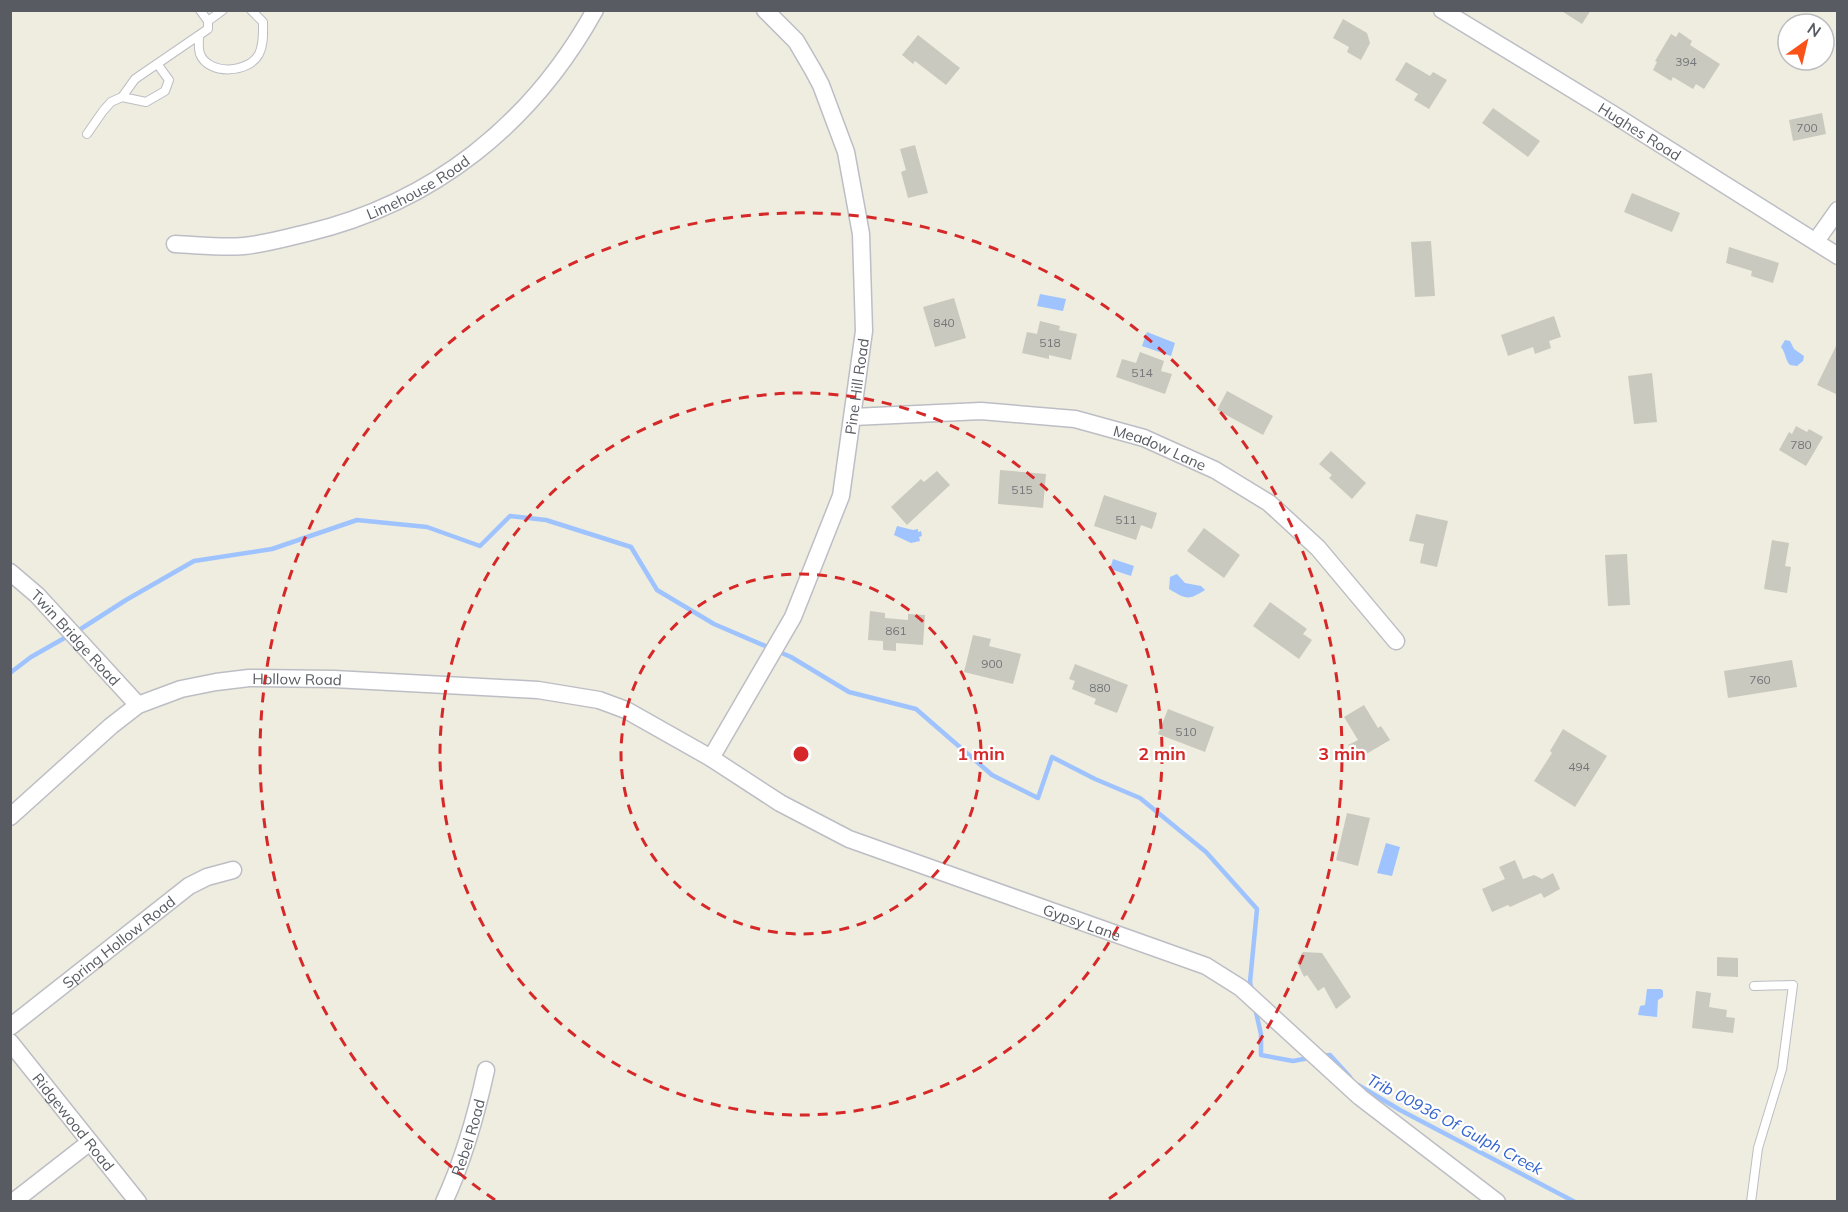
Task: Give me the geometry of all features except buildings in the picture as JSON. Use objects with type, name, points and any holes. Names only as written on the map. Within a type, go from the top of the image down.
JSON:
[{"type":"street","name":"Limehouse Road","points":[[175,244],[244,246],[282,239],[368,215],[405,198],[477,152],[508,125],[531,101],[560,64],[595,10]]},
{"type":"street","name":"Pine Hill Road","points":[[711,758],[794,617],[841,496],[864,320],[861,234],[846,152],[821,85],[813,70],[796,41],[765,10]]},
{"type":"street","name":"Hughes Road","points":[[1442,10],[1838,256]]},
{"type":"street","points":[[1816,241],[1838,210]]},
{"type":"street","name":"Meadow Lane","points":[[853,417],[981,411],[1075,419],[1144,438],[1215,470],[1269,503],[1318,548],[1396,641]]},
{"type":"street","name":"Twin Bridge Road","points":[[10,572],[37,595],[138,705]]},
{"type":"street","name":"Hollow Road","points":[[10,817],[111,726],[138,705],[182,689],[216,682],[249,678],[323,679],[538,690],[599,700],[626,710]]},
{"type":"street","name":"Gypsy Lane","points":[[626,710],[711,758],[780,803],[849,839],[1206,966],[1241,988],[1360,1097],[1497,1202]]},
{"type":"street","name":"Spring Hollow Road","points":[[10,1027],[189,886],[207,877],[234,870]]},
{"type":"street","name":"Ridgewood Road","points":[[10,1042],[138,1202]]},
{"type":"street","name":"Rebel Road","points":[[444,1202],[462,1160],[477,1112],[486,1070]]},
{"type":"street","points":[[14,1202],[90,1142]]},
{"type":"lane","points":[[87,134],[103,111],[111,102],[122,97],[135,79],[208,29],[208,21],[200,10]]},
{"type":"lane","points":[[208,21],[222,10]]},
{"type":"lane","points":[[199,36],[198,46],[201,56],[208,64],[221,70],[236,69],[251,63],[259,55],[264,33],[262,22],[251,10]]},
{"type":"lane","points":[[122,97],[146,102],[165,91],[169,80],[158,65]]},
{"type":"lane","points":[[1751,1202],[1758,1148],[1782,1069],[1793,985],[1754,986]]},
{"type":"water","points":[[1040,294],[1066,299],[1063,311],[1037,306]]},
{"type":"water","points":[[1147,332],[1175,343],[1171,356],[1142,346]]},
{"type":"water","points":[[1785,340],[1790,341],[1794,349],[1804,356],[1803,361],[1797,366],[1790,365],[1787,361],[1781,347]]},
{"type":"water","points":[[897,526],[918,529],[922,536],[919,537],[920,541],[911,543],[894,535]]},
{"type":"water","points":[[1113,559],[1134,566],[1131,576],[1110,569]]},
{"type":"water","points":[[1177,574],[1185,583],[1201,586],[1205,590],[1195,596],[1183,597],[1169,589],[1170,577]]},
{"type":"water","points":[[1386,843],[1400,847],[1392,876],[1377,873]]},
{"type":"water","points":[[1647,989],[1663,991],[1663,997],[1658,1000],[1657,1017],[1638,1015],[1640,1006],[1645,1005]]},
{"type":"waterway","name":"Trib 00936 Of Gulph Creek","points":[[76,632],[194,561],[272,549],[357,520],[427,527],[480,546],[510,516],[546,520],[631,547],[657,590],[714,624],[791,657],[849,692],[916,709],[992,775],[1038,798],[1052,757],[1140,798],[1206,852],[1257,909],[1250,982],[1252,991]]},
{"type":"waterway","name":"Trib 00936 Of Gulph Creek","points":[[10,673],[31,657],[68,636]]},
{"type":"waterway","name":"Trib 00936 Of Gulph Creek","points":[[1255,1008],[1261,1034],[1261,1055],[1293,1061],[1309,1058]]},
{"type":"waterway","name":"Trib 00936 Of Gulph Creek","points":[[1320,1056],[1330,1055],[1350,1077]]},
{"type":"waterway","name":"Trib 00936 Of Gulph Creek","points":[[1358,1085],[1400,1110],[1575,1202]]}]
